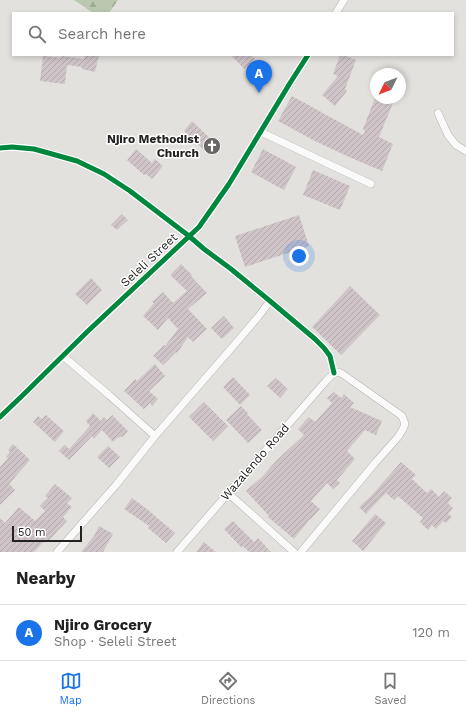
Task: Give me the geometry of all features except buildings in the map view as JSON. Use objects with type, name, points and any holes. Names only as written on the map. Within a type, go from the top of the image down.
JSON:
[{"type":"street","points":[[337,12],[344,0]]},
{"type":"street","name":"Seleli Street","points":[[0,417],[198,227],[229,184],[307,56]]},
{"type":"street","points":[[438,113],[448,135],[456,145],[466,151]]},
{"type":"street","points":[[261,132],[371,184]]},
{"type":"street","points":[[0,148],[12,147],[34,149],[76,161],[104,174],[130,191],[270,301],[324,348],[330,356],[334,373],[341,373],[402,416],[405,424],[398,437],[374,463],[301,552]]},
{"type":"street","points":[[57,552],[116,485],[154,436],[235,344],[270,301]]},
{"type":"street","points":[[62,356],[109,395],[154,436]]},
{"type":"street","name":"Wazalendo Road","points":[[176,552],[334,373]]},
{"type":"street","points":[[228,493],[294,552]]},
{"type":"green space","points":[[74,0],[118,0],[110,12],[92,12]]},
{"type":"cycle path","points":[[0,417],[88,331],[199,227],[229,184],[307,56]]},
{"type":"cycle path","points":[[0,148],[12,147],[34,149],[77,161],[104,174],[130,191],[231,269],[315,339],[330,356],[334,373]]},
{"type":"place","name":"Njiro Grocery","points":[[259,93]]},
{"type":"place","name":"Njiro Methodist Church","points":[[212,146]]}]
